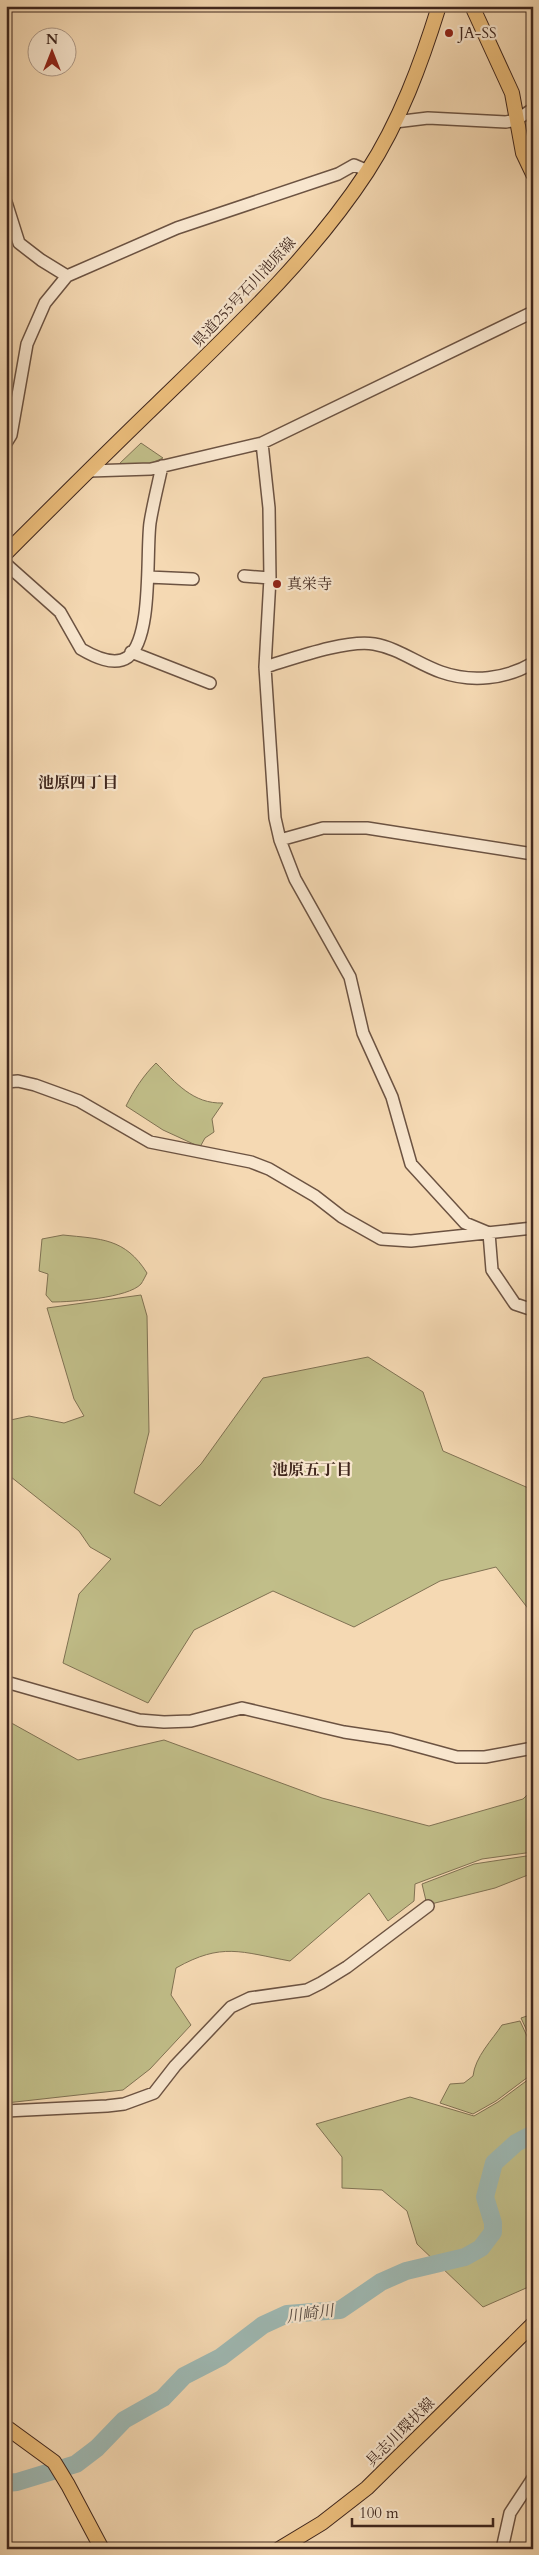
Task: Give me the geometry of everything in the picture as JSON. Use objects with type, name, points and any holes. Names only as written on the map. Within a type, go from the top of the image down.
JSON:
[{"type":"main road","name":"県道255号石川池原線","points":[[6,553],[206,357],[297,261],[339,212],[368,171],[395,122],[422,57],[439,6]]},
{"type":"main road","points":[[472,6],[512,93],[523,153],[533,174]]},
{"type":"main road","name":"具志川環状線","points":[[279,2549],[322,2523],[367,2488],[533,2324]]},
{"type":"main road","points":[[6,2427],[54,2462],[102,2549]]},
{"type":"street","points":[[395,122],[428,118],[497,122],[516,120],[533,109]]},
{"type":"street","points":[[6,443],[11,435],[27,344],[45,303],[68,276],[177,228],[338,174],[354,165],[368,171]]},
{"type":"street","points":[[6,202],[19,243],[41,260],[68,276]]},
{"type":"street","points":[[89,471],[123,471],[162,466],[262,444],[533,312]]},
{"type":"street","points":[[262,444],[269,508],[270,578],[265,667],[275,818],[280,840],[295,879],[350,977],[363,1033],[392,1097],[411,1164],[465,1223],[489,1232]]},
{"type":"street","points":[[6,564],[60,612],[81,649],[112,661],[120,661],[132,652],[144,620],[150,524],[162,466]]},
{"type":"street","points":[[244,576],[270,578]]},
{"type":"street","points":[[148,577],[194,579]]},
{"type":"street","points":[[265,667],[335,648],[373,643],[404,654],[442,673],[470,677],[496,678],[518,672],[533,663]]},
{"type":"street","points":[[132,652],[210,683]]},
{"type":"street","points":[[280,840],[323,828],[367,828],[533,854]]},
{"type":"street","points":[[6,1082],[18,1081],[35,1085],[79,1101],[150,1142],[251,1162],[269,1169],[308,1191],[342,1217],[382,1239],[404,1241],[533,1228]]},
{"type":"street","points":[[489,1232],[492,1270],[514,1304],[533,1310]]},
{"type":"street","points":[[6,1682],[139,1720],[164,1722],[191,1721],[242,1708],[344,1732],[391,1739],[457,1757],[485,1757],[533,1748]]},
{"type":"street","points":[[6,2111],[107,2106],[124,2104],[154,2094],[175,2066],[231,2007],[250,1998],[293,1993],[314,1986],[347,1967],[428,1906]]},
{"type":"street","points":[[502,2549],[510,2513],[533,2478]]},
{"type":"shaded area","points":[[141,443],[163,458],[147,465],[118,465]]},
{"type":"shaded area","points":[[156,1063],[178,1085],[194,1096],[203,1100],[223,1103],[212,1119],[214,1132],[205,1138],[200,1147],[163,1130],[126,1106],[139,1083]]},
{"type":"shaded area","points":[[63,1235],[111,1242],[130,1253],[139,1261],[147,1273],[141,1284],[124,1293],[99,1298],[52,1302],[46,1295],[48,1274],[39,1271],[42,1239]]},
{"type":"shaded area","points":[[141,1295],[147,1316],[149,1432],[134,1493],[160,1506],[201,1464],[263,1378],[368,1357],[423,1392],[443,1451],[533,1490],[533,1615],[496,1567],[440,1581],[354,1627],[273,1591],[194,1630],[148,1703],[63,1663],[79,1594],[111,1559],[90,1547],[79,1531],[6,1473],[6,1421],[29,1416],[64,1423],[84,1416],[74,1399],[47,1308]]},
{"type":"shaded area","points":[[6,1720],[78,1760],[164,1740],[322,1798],[429,1826],[523,1799],[533,1789],[533,1852],[482,1859],[415,1884],[414,1901],[388,1921],[369,1893],[290,1961],[232,1951],[219,1952],[192,1960],[176,1968],[171,1995],[191,2025],[150,2069],[123,2090],[6,2103],[6,2039],[9,2037],[11,2021],[6,2020]]},
{"type":"shaded area","points":[[533,1855],[533,1873],[495,1888],[427,1905],[422,1884],[474,1864]]},
{"type":"shaded area","points":[[533,2014],[533,2044],[521,2018]]},
{"type":"shaded area","points":[[520,2021],[533,2049],[532,2074],[496,2101],[473,2114],[440,2103],[450,2084],[464,2083],[473,2076],[480,2055],[502,2025]]},
{"type":"shaded area","points":[[533,2076],[533,2285],[483,2307],[417,2244],[407,2211],[382,2190],[342,2188],[342,2157],[316,2124],[410,2097],[474,2116],[498,2102]]},
{"type":"waterway","name":"川崎川","points":[[6,2483],[17,2482],[76,2464],[97,2448],[124,2420],[163,2398],[184,2376],[221,2357],[263,2325],[287,2314],[340,2310],[381,2282],[406,2271],[465,2257],[481,2248],[493,2232],[493,2223],[485,2197],[494,2163],[516,2143],[533,2134]]},
{"type":"place","name":"JA-SS","points":[[449,33]]},
{"type":"place","name":"真栄寺","points":[[277,584]]},
{"type":"district","name":"池原四丁目","points":[[78,783]]},
{"type":"district","name":"池原五丁目","points":[[312,1470]]}]
